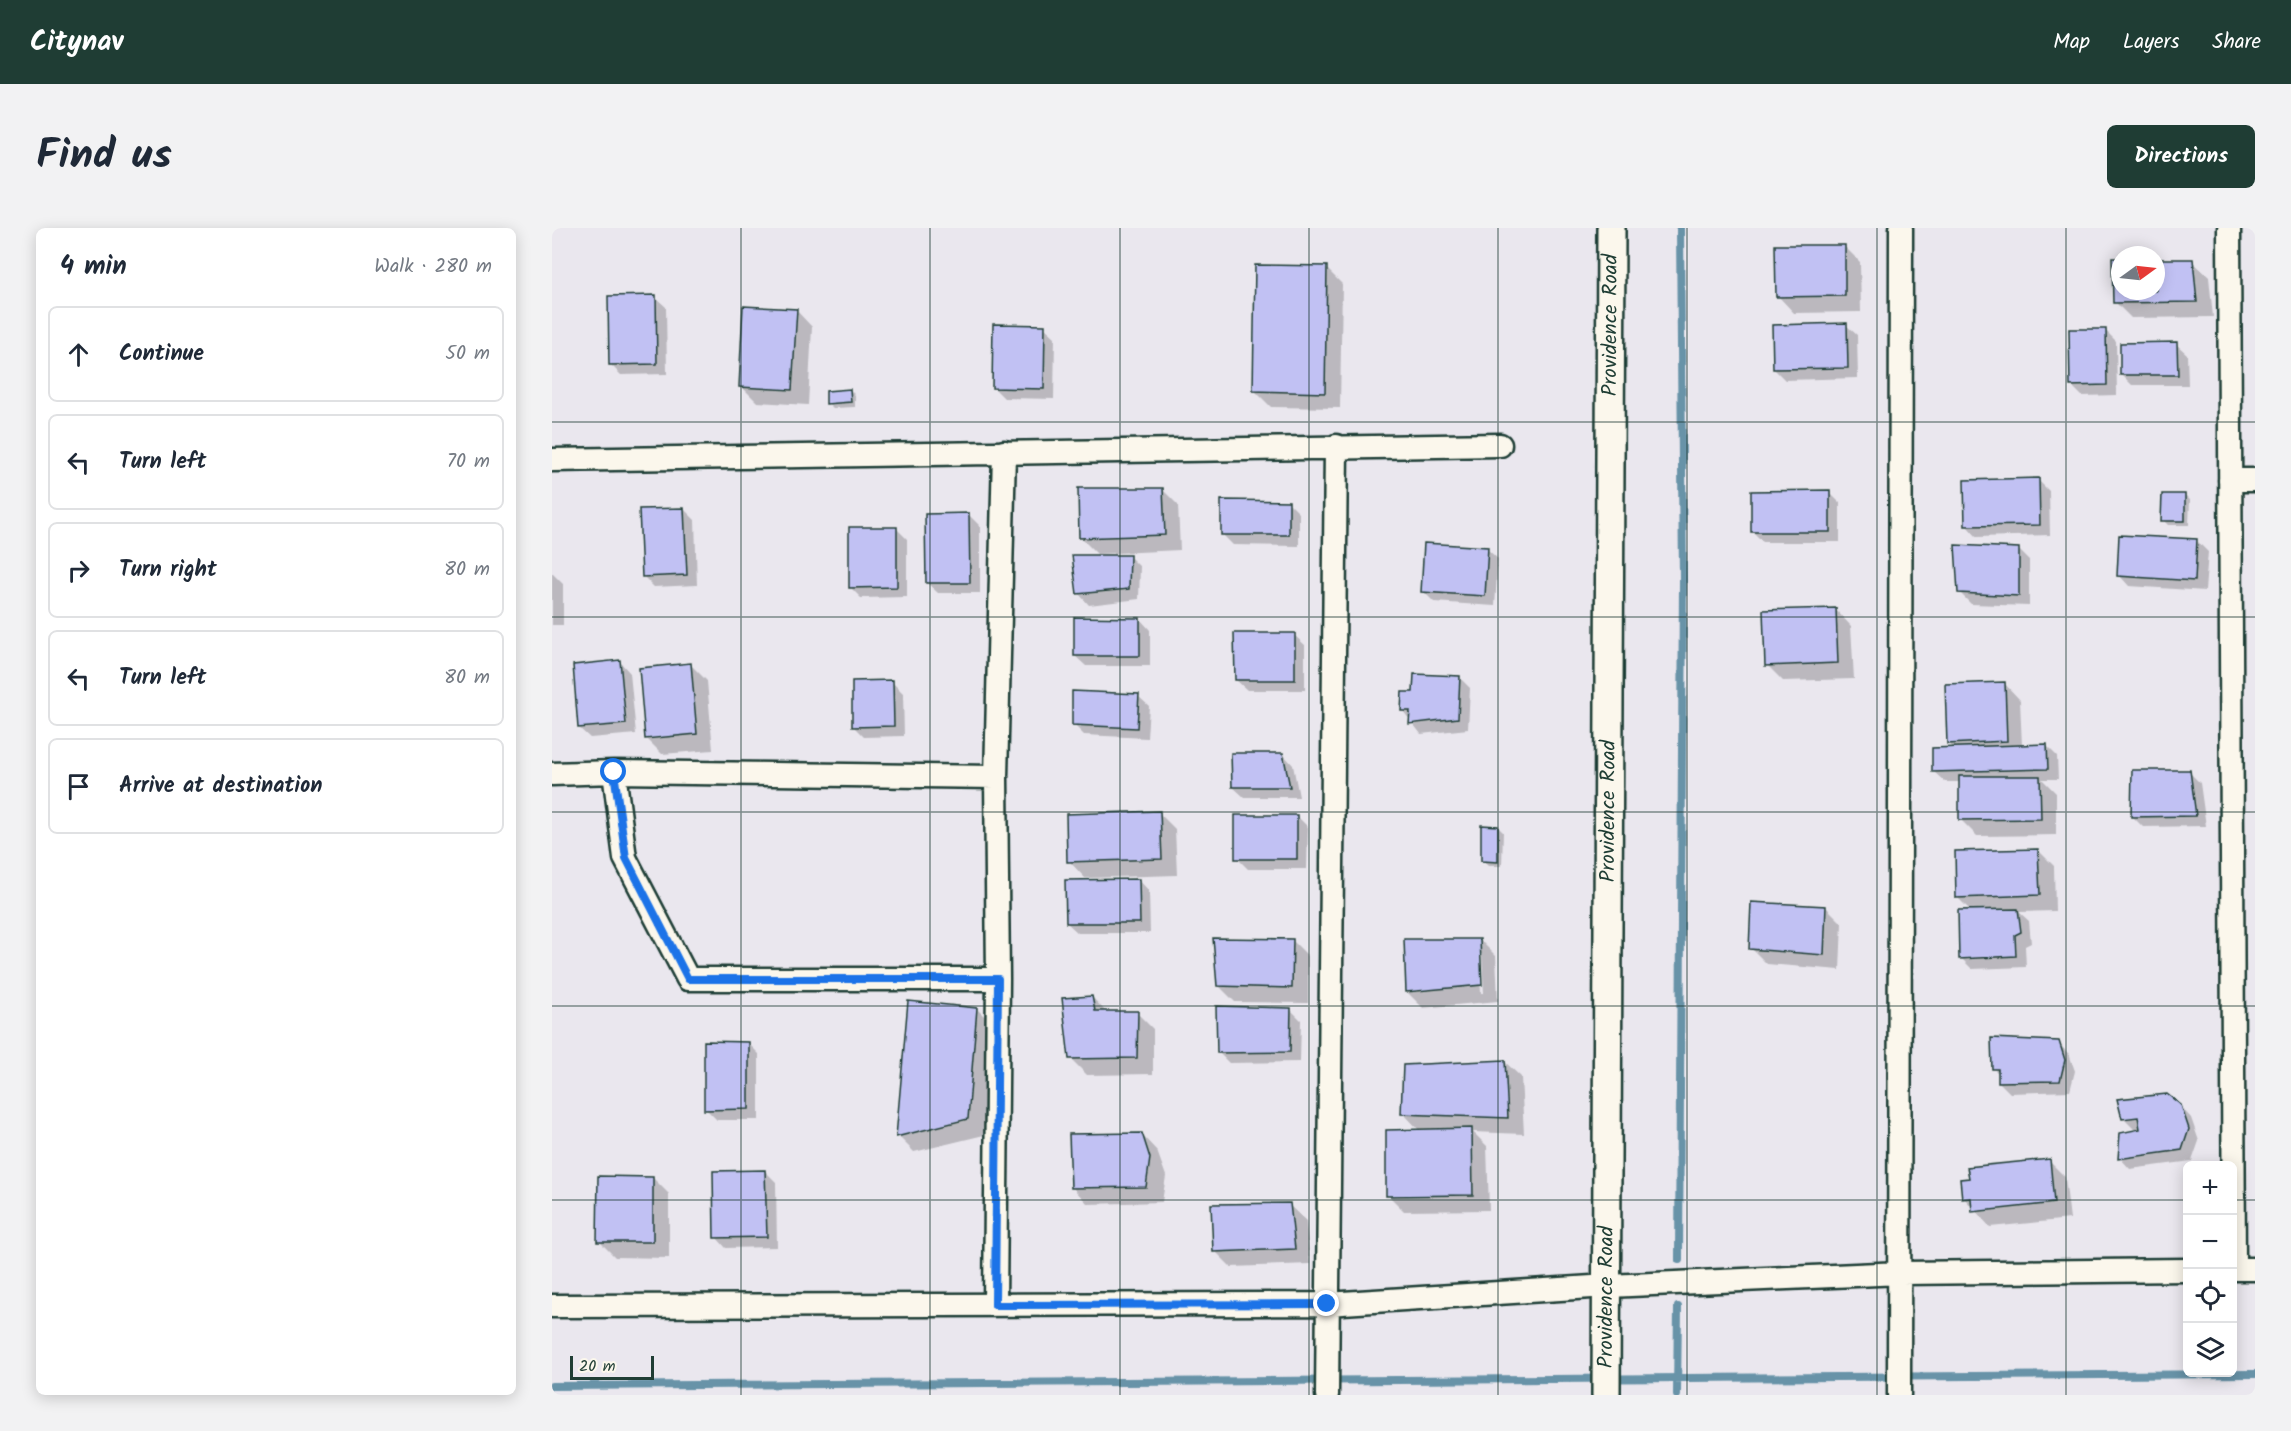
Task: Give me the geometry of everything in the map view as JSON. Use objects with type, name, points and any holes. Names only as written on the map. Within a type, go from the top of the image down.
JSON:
[{"type":"street","name":"Providence Road","points":[[1606,1395],[1611,228]]},
{"type":"street","points":[[1899,1395],[1901,228]]},
{"type":"street","points":[[2229,228],[2240,1269]]},
{"type":"street","points":[[552,460],[1500,445]]},
{"type":"street","points":[[1327,1395],[1336,446]]},
{"type":"street","points":[[995,1305],[998,979],[996,777],[1004,452]]},
{"type":"street","points":[[2230,480],[2255,480]]},
{"type":"street","points":[[552,774],[614,772],[996,777]]},
{"type":"street","points":[[614,772],[626,858],[688,979],[998,979]]},
{"type":"street","points":[[552,1306],[1327,1304],[1608,1286],[1901,1273],[2183,1270]]},
{"type":"building","points":[[1775,245],[1845,245],[1845,296],[1776,297]]},
{"type":"building","points":[[2165,259],[2193,259],[2197,302],[2113,303],[2113,300],[2165,300]]},
{"type":"building","points":[[1255,265],[1327,266],[1325,393],[1253,391]]},
{"type":"building","points":[[656,295],[657,364],[609,365],[608,296]]},
{"type":"building","points":[[743,306],[797,309],[792,390],[739,387]]},
{"type":"building","points":[[1847,323],[1848,368],[1773,369],[1772,325]]},
{"type":"building","points":[[993,324],[1045,325],[1044,389],[992,388]]},
{"type":"building","points":[[2069,329],[2106,329],[2107,385],[2070,386]]},
{"type":"building","points":[[2177,342],[2178,375],[2120,375],[2120,343]]},
{"type":"building","points":[[850,389],[851,402],[826,404],[826,391]]},
{"type":"building","points":[[2039,478],[2040,525],[1965,526],[1964,480]]},
{"type":"building","points":[[1078,488],[1163,488],[1165,535],[1079,538]]},
{"type":"building","points":[[1830,490],[1830,532],[1751,532],[1751,491]]},
{"type":"building","points":[[2162,494],[2185,494],[2185,521],[2161,521]]},
{"type":"building","points":[[1221,500],[1289,501],[1289,535],[1221,535]]},
{"type":"building","points":[[684,508],[687,575],[642,577],[639,509]]},
{"type":"building","points":[[969,513],[970,583],[926,583],[925,514]]},
{"type":"building","points":[[849,527],[897,527],[897,587],[849,588]]},
{"type":"building","points":[[2119,535],[2197,539],[2195,581],[2117,576]]},
{"type":"building","points":[[1424,543],[1488,547],[1485,596],[1421,592]]},
{"type":"building","points":[[1955,545],[2019,548],[2019,596],[1958,593]]},
{"type":"building","points":[[1072,555],[1130,555],[1129,589],[1077,594]]},
{"type":"building","points":[[1836,608],[1838,663],[1765,666],[1763,610]]},
{"type":"building","points":[[1074,617],[1140,618],[1140,656],[1074,656]]},
{"type":"building","points":[[1234,633],[1295,633],[1295,680],[1235,680]]},
{"type":"building","points":[[620,660],[626,724],[578,728],[573,665]]},
{"type":"building","points":[[691,663],[697,734],[645,739],[639,668]]},
{"type":"building","points":[[1414,674],[1460,676],[1458,718],[1409,724],[1410,711],[1401,711],[1402,692],[1413,692]]},
{"type":"building","points":[[893,680],[894,726],[852,727],[852,681]]},
{"type":"building","points":[[2005,682],[2007,741],[1947,744],[1945,684]]},
{"type":"building","points":[[1072,691],[1139,694],[1137,728],[1072,725]]},
{"type":"building","points":[[2047,744],[2048,769],[1932,772],[1932,748]]},
{"type":"building","points":[[1231,753],[1283,753],[1290,787],[1232,787]]},
{"type":"building","points":[[2132,770],[2190,770],[2196,816],[2131,817]]},
{"type":"building","points":[[1959,776],[2040,776],[2041,819],[1959,820]]},
{"type":"building","points":[[1160,811],[1162,859],[1067,862],[1066,814]]},
{"type":"building","points":[[1235,815],[1297,815],[1297,859],[1235,859]]},
{"type":"building","points":[[1481,825],[1498,826],[1498,862],[1481,861]]},
{"type":"building","points":[[2038,849],[2040,895],[1956,898],[1955,851]]},
{"type":"building","points":[[1139,879],[1140,923],[1066,923],[1065,880]]},
{"type":"building","points":[[1751,902],[1826,906],[1824,955],[1749,949]]},
{"type":"building","points":[[2018,909],[2021,932],[2015,935],[2016,956],[1959,959],[1958,910]]},
{"type":"building","points":[[1213,938],[1293,939],[1292,988],[1217,986]]},
{"type":"building","points":[[1404,939],[1480,939],[1482,985],[1406,992]]},
{"type":"building","points":[[1092,996],[1095,1011],[1138,1011],[1137,1058],[1069,1059],[1062,998]]},
{"type":"building","points":[[908,1001],[977,1008],[968,1119],[896,1137]]},
{"type":"building","points":[[1216,1006],[1291,1008],[1290,1052],[1217,1053]]},
{"type":"building","points":[[1991,1038],[2059,1041],[2065,1060],[2060,1081],[1998,1082],[1998,1069],[1992,1069]]},
{"type":"building","points":[[704,1041],[749,1042],[749,1109],[704,1110]]},
{"type":"building","points":[[1505,1060],[1508,1118],[1401,1114],[1403,1065]]},
{"type":"building","points":[[2167,1094],[2181,1105],[2189,1129],[2182,1150],[2118,1159],[2120,1133],[2140,1129],[2138,1117],[2122,1119],[2117,1099]]},
{"type":"building","points":[[1472,1128],[1473,1195],[1386,1196],[1386,1130]]},
{"type":"building","points":[[1142,1133],[1150,1158],[1146,1187],[1071,1188],[1069,1134]]},
{"type":"building","points":[[2050,1159],[2054,1203],[1972,1212],[1971,1198],[1962,1199],[1960,1179],[1969,1178],[1967,1167]]},
{"type":"building","points":[[765,1170],[767,1237],[714,1238],[713,1171]]},
{"type":"building","points":[[598,1176],[653,1177],[653,1242],[597,1242]]},
{"type":"building","points":[[1290,1203],[1295,1249],[1213,1252],[1211,1204]]},
{"type":"waterway","points":[[1679,1260],[1683,580],[1680,228]]},
{"type":"waterway","points":[[1677,1395],[1678,1307]]},
{"type":"waterway","points":[[552,1386],[2255,1374]]},
{"type":"route","points":[[614,772],[626,858],[688,979],[998,979],[995,1305],[1327,1304]]}]
